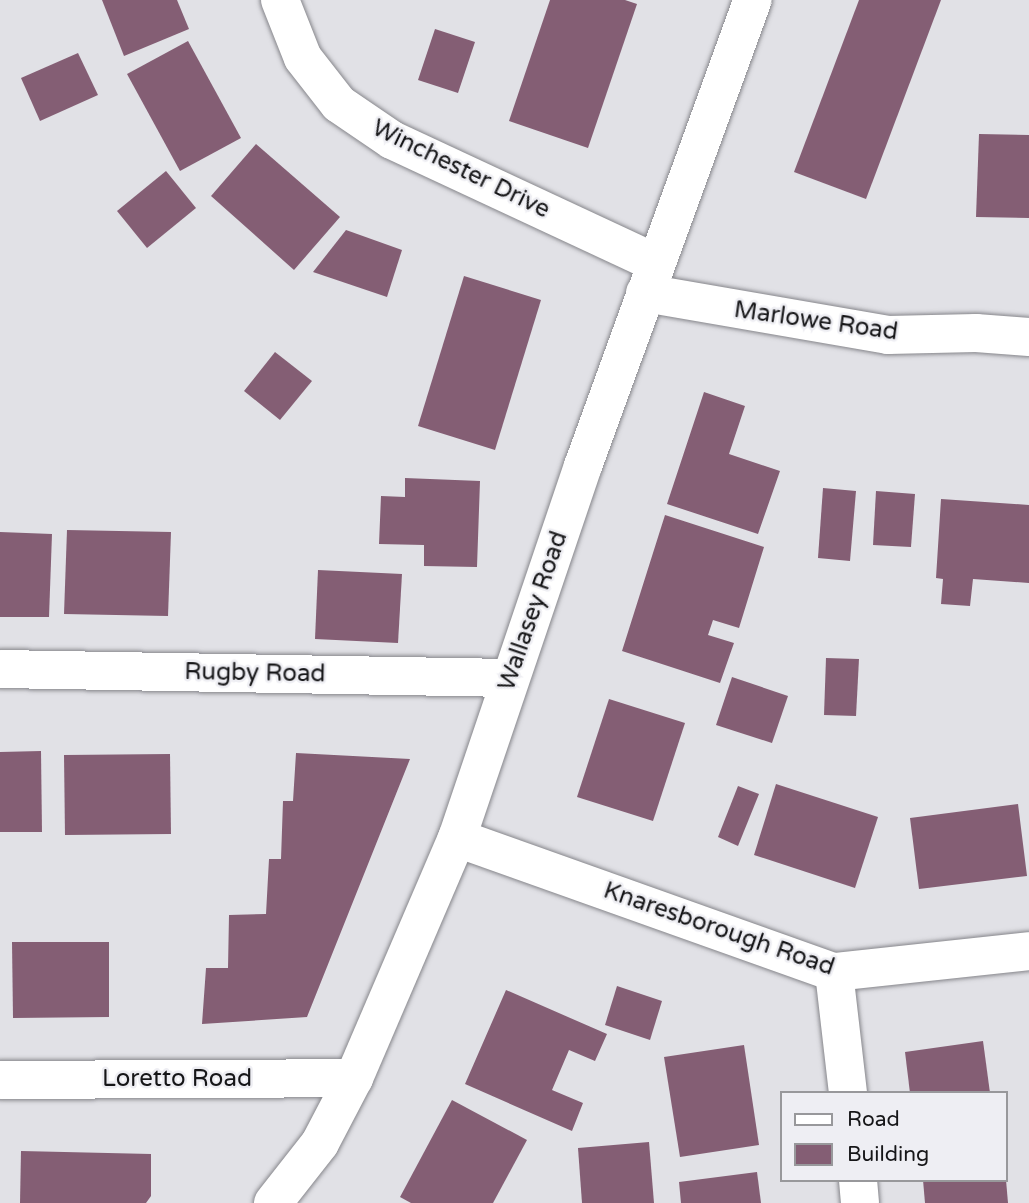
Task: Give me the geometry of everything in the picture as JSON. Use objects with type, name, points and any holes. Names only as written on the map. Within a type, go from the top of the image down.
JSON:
[{"type":"street","name":"Winchester Drive","points":[[280,0],[303,58],[339,104],[392,139],[650,278]]},
{"type":"street","name":"Wallasey Road","points":[[273,1203],[320,1143],[354,1078],[457,838],[650,278],[753,0]]},
{"type":"street","name":"Marlowe Road","points":[[650,278],[888,335],[976,332],[1029,337]]},
{"type":"street","name":"Rugby Road","points":[[0,670],[510,678]]},
{"type":"street","name":"Knaresborough Road","points":[[457,838],[834,972],[1029,951]]},
{"type":"street","points":[[834,972],[848,1091]]},
{"type":"street","name":"Loretto Road","points":[[0,1080],[354,1078]]},
{"type":"street","points":[[858,1182],[860,1203]]},
{"type":"building","points":[[102,0],[177,0],[189,29],[124,56]]},
{"type":"building","points":[[550,0],[625,0],[637,4],[588,148],[509,121]]},
{"type":"building","points":[[859,0],[941,0],[866,199],[794,172]]},
{"type":"building","points":[[435,29],[475,42],[458,93],[418,80]]},
{"type":"building","points":[[188,41],[241,138],[180,171],[127,74]]},
{"type":"building","points":[[78,53],[98,95],[40,121],[21,78]]},
{"type":"building","points":[[979,134],[1029,135],[1029,218],[976,217]]},
{"type":"building","points":[[256,144],[340,217],[294,270],[211,196]]},
{"type":"building","points":[[166,171],[196,208],[147,248],[117,211]]},
{"type":"building","points":[[346,230],[402,250],[387,297],[313,272]]},
{"type":"building","points":[[464,276],[541,300],[495,450],[418,426]]},
{"type":"building","points":[[275,352],[312,381],[280,420],[244,391]]},
{"type":"building","points":[[704,392],[745,406],[729,454],[780,471],[758,534],[667,504]]},
{"type":"building","points":[[405,478],[480,481],[477,567],[424,566],[424,545],[379,544],[381,496],[405,497]]},
{"type":"building","points":[[823,488],[856,491],[850,561],[818,558]]},
{"type":"building","points":[[876,491],[915,494],[911,547],[873,545]]},
{"type":"building","points":[[941,499],[1029,505],[1029,583],[973,579],[970,606],[941,604],[943,579],[936,578]]},
{"type":"building","points":[[665,515],[764,547],[739,628],[713,620],[708,635],[734,643],[720,683],[622,651]]},
{"type":"building","points":[[67,530],[171,532],[168,616],[64,614]]},
{"type":"building","points":[[0,532],[52,534],[49,617],[0,617]]},
{"type":"building","points":[[318,570],[402,574],[398,643],[315,639]]},
{"type":"building","points":[[826,658],[859,659],[856,716],[824,715]]},
{"type":"building","points":[[732,677],[788,696],[772,743],[716,725]]},
{"type":"building","points":[[609,699],[685,723],[653,821],[577,797]]},
{"type":"building","points":[[41,751],[42,832],[0,832],[0,752]]},
{"type":"building","points":[[296,753],[410,759],[307,1017],[202,1024],[206,968],[228,968],[229,915],[266,914],[269,859],[281,859],[283,801],[293,801]]},
{"type":"building","points":[[170,754],[171,834],[65,835],[64,755]]},
{"type":"building","points":[[776,784],[878,817],[855,888],[754,855]]},
{"type":"building","points":[[738,786],[759,794],[738,846],[718,837]]},
{"type":"building","points":[[1018,804],[1027,876],[919,889],[910,818]]},
{"type":"building","points":[[12,942],[109,942],[109,1017],[13,1018]]},
{"type":"building","points":[[617,986],[662,1001],[650,1040],[605,1025]]},
{"type":"building","points":[[506,990],[607,1034],[595,1061],[569,1050],[552,1090],[583,1103],[572,1131],[465,1084]]},
{"type":"building","points":[[983,1041],[990,1091],[910,1091],[905,1052]]},
{"type":"building","points":[[744,1045],[759,1145],[680,1157],[664,1057]]},
{"type":"building","points":[[452,1100],[527,1140],[493,1203],[411,1203],[400,1197]]},
{"type":"building","points":[[649,1142],[654,1203],[582,1203],[578,1148]]},
{"type":"building","points":[[21,1151],[151,1154],[151,1196],[146,1203],[20,1203]]},
{"type":"building","points":[[757,1172],[761,1203],[681,1203],[679,1182]]},
{"type":"building","points":[[923,1182],[1006,1182],[1008,1203],[925,1203]]}]
